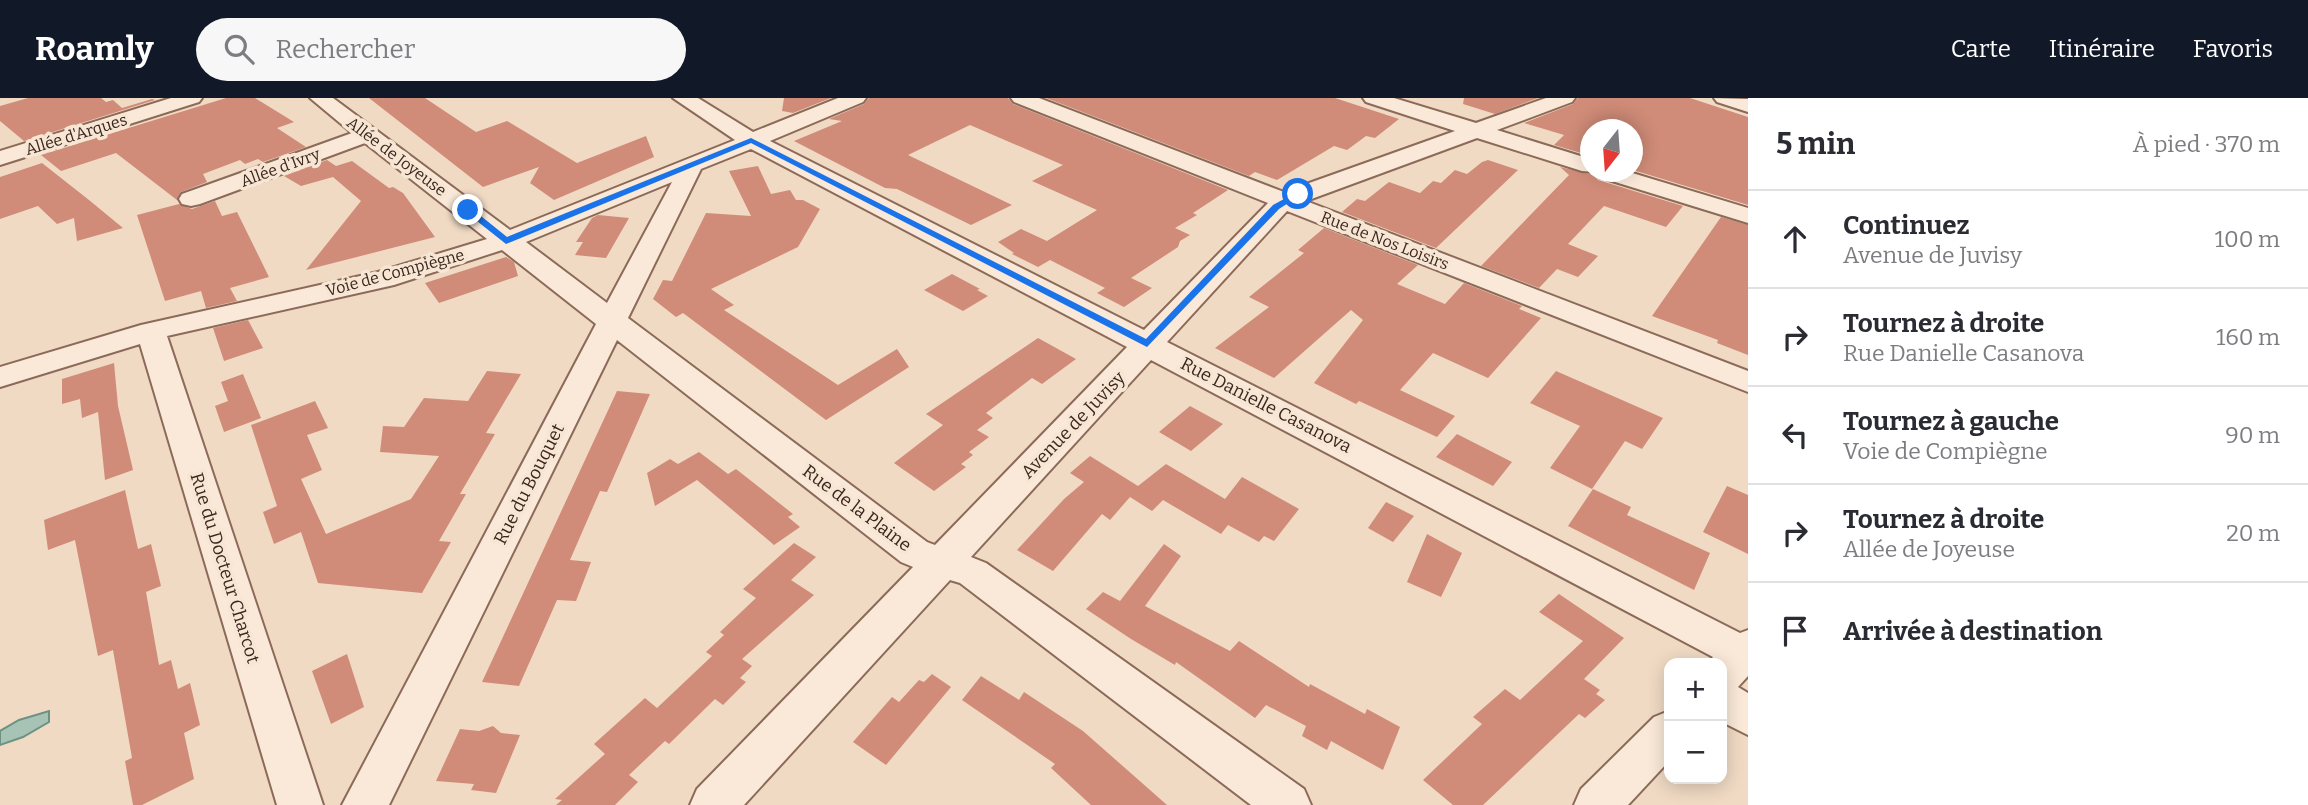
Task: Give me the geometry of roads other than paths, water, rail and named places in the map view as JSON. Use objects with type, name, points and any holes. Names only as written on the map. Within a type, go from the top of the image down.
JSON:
[{"type":"street","name":"Allée d'Arques","points":[[0,158],[192,98]]},
{"type":"street","name":"Allée de Joyeuse","points":[[320,98],[506,241]]},
{"type":"street","name":"Rue Danielle Casanova","points":[[683,98],[717,105],[716,121],[1147,344],[1737,659]]},
{"type":"street","name":"Voie de Compiègne","points":[[0,377],[151,331],[384,279],[506,241],[856,98]]},
{"type":"street","name":"Rue de Nos Loisirs","points":[[1021,98],[1748,382]]},
{"type":"street","points":[[1373,98],[1580,163]]},
{"type":"street","name":"Avenue de Juvisy","points":[[713,805],[1283,201],[1565,98]]},
{"type":"street","points":[[1724,98],[1748,106]]},
{"type":"street","name":"Allée d'Ivry","points":[[191,199],[368,134]]},
{"type":"street","name":"Rue du Bouquet","points":[[365,805],[693,163]]},
{"type":"street","points":[[1639,182],[1748,216]]},
{"type":"street","name":"Rue de la Plaine","points":[[506,241],[914,552],[973,573],[1287,805]]},
{"type":"street","name":"Rue du Docteur Charcot","points":[[151,331],[300,805]]},
{"type":"street","points":[[1727,702],[1748,716]]},
{"type":"street","points":[[1597,805],[1664,736]]}]
